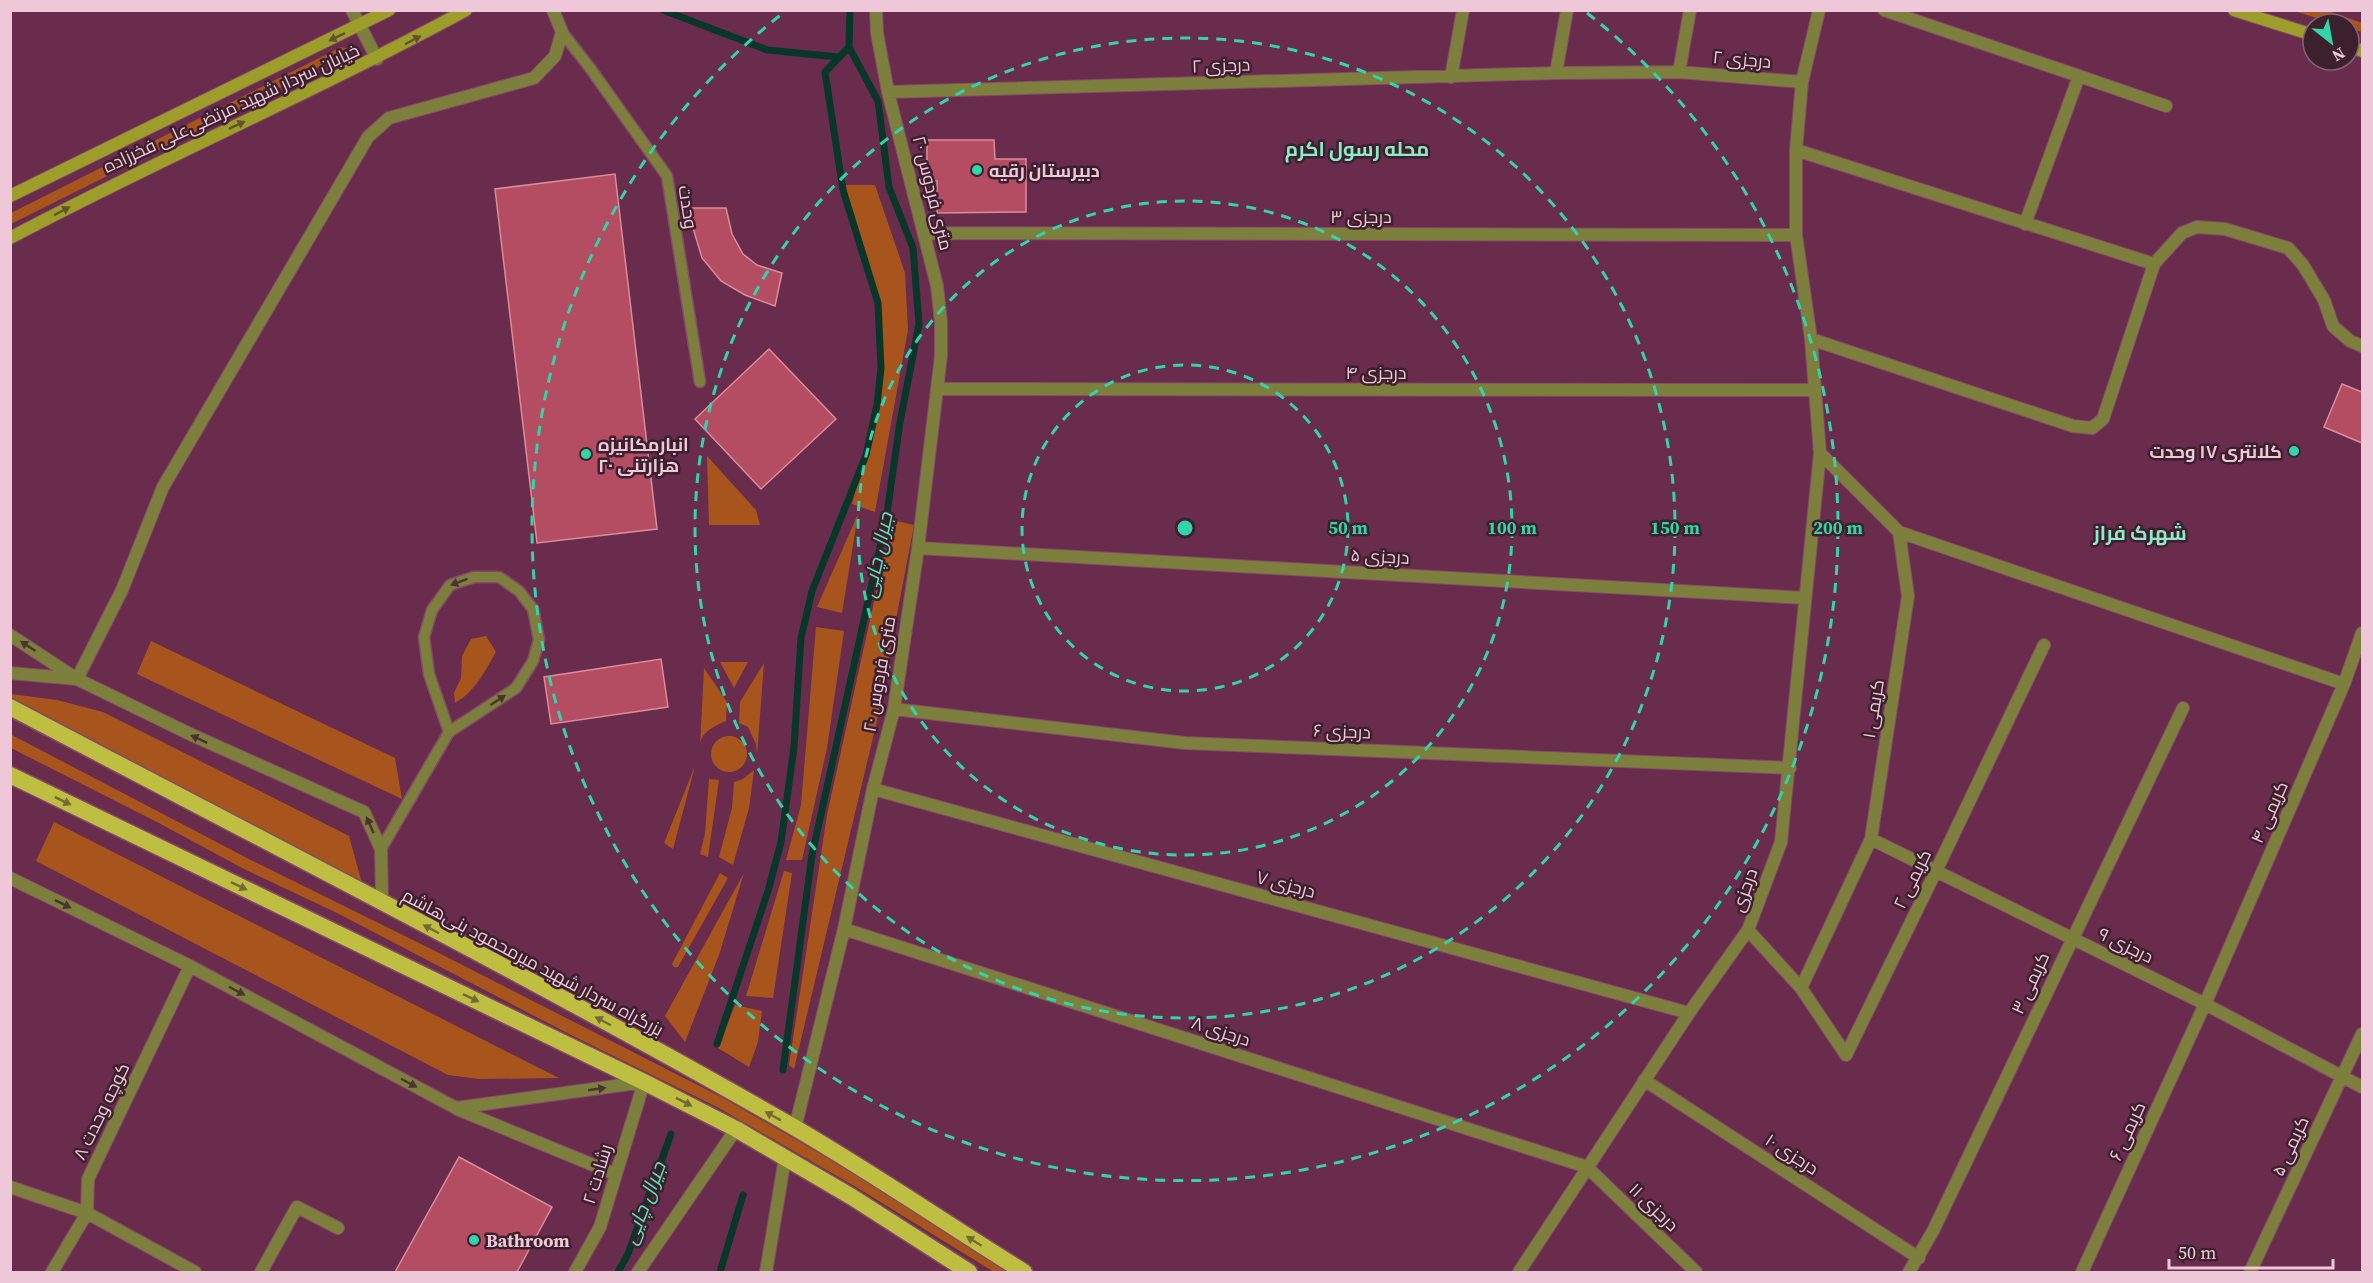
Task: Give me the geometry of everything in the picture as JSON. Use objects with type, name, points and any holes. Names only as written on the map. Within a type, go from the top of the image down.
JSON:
[{"type":"highway","name":"بزرگراه سردار شهید میرمحمود بنی‌هاشم","points":[[10,707],[653,1048],[795,1128],[1024,1272]]},
{"type":"highway","points":[[10,775],[644,1082],[736,1129],[852,1197],[969,1272]]},
{"type":"main road","name":"خیابان سردار شهید مرتضی‌علی فخرزاده","points":[[10,196],[389,10]]},
{"type":"main road","name":"خیابان سردار شهید مرتضی‌علی فخرزاده","points":[[10,238],[110,186],[377,59],[466,10]]},
{"type":"main road","points":[[2234,10],[2301,31]]},
{"type":"street","points":[[352,10],[377,59]]},
{"type":"street","points":[[77,679],[122,590],[163,487],[368,137],[389,118],[534,78],[555,56],[562,32],[554,10]]},
{"type":"street","name":"۲۰ متری فردوس","points":[[795,1128],[844,929],[873,789],[894,709],[918,548],[941,356],[941,322],[937,286],[888,92],[877,33],[876,10]]},
{"type":"street","points":[[1451,77],[1463,10]]},
{"type":"street","points":[[1556,73],[1568,10]]},
{"type":"street","points":[[1679,72],[1690,10]]},
{"type":"street","name":"درجزی","points":[[1519,1272],[1644,1080],[1748,930],[1781,842],[1820,453],[1811,339],[1796,235],[1796,150],[1802,82],[1819,10]]},
{"type":"street","points":[[1884,10],[2166,106]]},
{"type":"street","name":"درجزی ۲","points":[[888,92],[1556,73],[1679,72],[1802,82]]},
{"type":"street","points":[[2025,224],[2079,76]]},
{"type":"street","points":[[1796,150],[2154,264]]},
{"type":"street","points":[[1811,339],[2073,426],[2092,428],[2103,419],[2154,264],[2182,233],[2197,227],[2224,229],[2288,248],[2303,265],[2324,300],[2333,326],[2350,341],[2362,346]]},
{"type":"street","name":"درجزی ۳","points":[[925,233],[1796,235]]},
{"type":"street","name":"درجزی ۴","points":[[937,389],[1814,390]]},
{"type":"street","points":[[1820,453],[1899,532],[2344,684]]},
{"type":"street","name":"کریمی ۱","points":[[1801,988],[1871,839],[1908,596],[1899,532]]},
{"type":"street","name":"درجزی ۵","points":[[918,548],[1805,598]]},
{"type":"street","name":"کریمی ۴","points":[[2205,1004],[2344,684],[2362,633]]},
{"type":"street","points":[[10,635],[77,679],[192,735],[364,812],[381,849],[382,903]]},
{"type":"street","name":"کریمی ۲","points":[[1801,988],[1846,1055],[2044,645]]},
{"type":"street","points":[[10,673],[77,679]]},
{"type":"street","name":"کریمی ۳","points":[[1909,1272],[1919,1258],[2183,708]]},
{"type":"street","name":"درجزی ۶","points":[[894,709],[1185,743],[1790,768]]},
{"type":"street","name":"درجزی ۷","points":[[873,789],[1689,1013]]},
{"type":"street","name":"درجزی ۹","points":[[1871,839],[2205,1004],[2362,1087]]},
{"type":"street","points":[[10,878],[190,966],[456,1108],[615,1174]]},
{"type":"street","name":"درجزی ۸","points":[[844,929],[1587,1167]]},
{"type":"street","points":[[1748,930],[1801,988]]},
{"type":"street","name":"کوچه وحدت ۸","points":[[52,1272],[87,1213],[88,1179],[190,966]]},
{"type":"street","name":"کریمی ۶","points":[[2082,1272],[2205,1004]]},
{"type":"street","name":"کریمی ۵","points":[[2250,1272],[2362,1034]]},
{"type":"street","name":"درجزی ۱۰","points":[[1644,1080],[1919,1258]]},
{"type":"street","points":[[456,1108],[644,1082]]},
{"type":"street","name":"رشادت ۲","points":[[575,1272],[600,1227],[644,1082]]},
{"type":"street","points":[[638,1272],[736,1129]]},
{"type":"street","points":[[766,1272],[785,1158]]},
{"type":"street","name":"درجزی ۱۱","points":[[1587,1167],[1696,1272]]},
{"type":"street","points":[[10,1186],[87,1213],[195,1272]]},
{"type":"street","points":[[261,1272],[297,1207],[338,1228]]},
{"type":"lane","name":"وحدت","points":[[562,32],[667,176],[700,382]]},
{"type":"lane","points":[[381,849],[449,732],[516,688],[533,660],[539,640],[533,609],[519,591],[499,577],[474,577],[450,585],[432,610],[424,637],[429,674],[449,732]]},
{"type":"shaded area","points":[[2294,11],[2331,12],[2301,12]]},
{"type":"shaded area","points":[[341,47],[348,51],[239,110],[11,224],[11,213]]},
{"type":"shaded area","points":[[846,185],[875,185],[905,273],[908,330],[875,512],[852,504],[878,406],[882,342],[875,304],[849,216]]},
{"type":"shaded area","points":[[707,456],[756,510],[760,525],[709,525]]},
{"type":"shaded area","points":[[858,514],[842,613],[817,607]]},
{"type":"shaded area","points":[[892,520],[914,525],[876,725],[794,1069],[789,1065],[827,815]]},
{"type":"shaded area","points":[[816,627],[844,631],[827,748],[802,860],[786,860],[801,805]]},
{"type":"shaded area","points":[[486,636],[496,652],[474,687],[455,703],[454,693],[461,678],[462,656],[471,639]]},
{"type":"shaded area","points":[[151,641],[395,758],[402,799],[137,674]]},
{"type":"shaded area","points":[[720,662],[748,662],[734,688]]},
{"type":"shaded area","points":[[764,663],[757,755],[756,744],[748,727],[739,723],[740,702]]},
{"type":"shaded area","points":[[704,668],[727,702],[726,721],[712,728],[702,737],[700,747]]},
{"type":"shaded area","points":[[11,694],[57,700],[103,712],[349,836],[365,894],[11,703]]},
{"type":"shaded area","points":[[10,734],[247,858],[723,1098],[861,1177],[1011,1272],[994,1272],[856,1187],[719,1108],[567,1033],[337,913],[244,869],[11,748]]},
{"type":"shaded area","points":[[729,736],[742,741],[747,754],[742,767],[729,772],[716,767],[711,754],[716,741]]},
{"type":"shaded area","points":[[695,766],[673,849],[664,843]]},
{"type":"shaded area","points":[[754,770],[749,808],[733,865],[719,857],[732,808],[734,782],[743,779]]},
{"type":"shaded area","points":[[709,779],[719,780],[708,857],[700,854],[705,834]]},
{"type":"shaded area","points":[[54,822],[559,1078],[479,1079],[448,1075],[36,861]]},
{"type":"shaded area","points":[[784,871],[792,873],[773,998],[746,996]]},
{"type":"shaded area","points":[[720,873],[728,878],[678,967],[674,967],[672,964]]},
{"type":"shaded area","points":[[744,873],[719,955],[685,1042],[665,1016]]},
{"type":"shaded area","points":[[735,1005],[762,1011],[758,1042],[749,1067],[718,1048]]},
{"type":"building","name":"دبیرستان رقیه","points":[[927,140],[994,140],[995,159],[1026,159],[1026,212],[937,213],[937,181],[927,181]]},
{"type":"building","points":[[615,174],[657,529],[537,543],[495,189]]},
{"type":"building","points":[[687,208],[726,208],[732,234],[743,254],[757,265],[782,273],[775,306],[745,295],[721,281],[702,258]]},
{"type":"building","points":[[769,349],[836,419],[761,489],[695,419]]},
{"type":"building","points":[[2342,384],[2362,392],[2362,443],[2324,427]]},
{"type":"building","points":[[661,659],[668,707],[551,724],[544,677]]},
{"type":"building","name":"Bathroom","points":[[459,1157],[552,1207],[517,1272],[395,1272]]},
{"type":"waterway","name":"جیرال چایی","points":[[663,10],[767,50],[839,57]]},
{"type":"waterway","name":"جیرال چایی","points":[[717,1044],[768,891],[781,842],[794,747],[801,638],[812,591],[866,455],[877,405],[881,368],[878,303],[843,190],[825,72],[849,47],[850,10]]},
{"type":"waterway","name":"جیرال چایی","points":[[783,1070],[812,855],[886,520],[900,422],[919,324],[913,248],[889,187],[878,101],[849,47]]},
{"type":"waterway","name":"جیرال چایی","points":[[618,1272],[628,1254],[671,1134]]},
{"type":"waterway","name":"جیرال چایی","points":[[720,1272],[743,1195]]},
{"type":"place","name":"دبیرستان رقیه","points":[[977,170]]},
{"type":"place","name":"کلانتری ۱۷ وحدت","points":[[2294,451]]},
{"type":"place","name":"انبارمکانیزه ۲۰ هزارتنی","points":[[586,454]]},
{"type":"place","name":"Bathroom","points":[[474,1240]]},
{"type":"district","name":"محله رسول اکرم","points":[[1357,149]]},
{"type":"district","name":"شهرک فراز","points":[[2140,533]]}]
